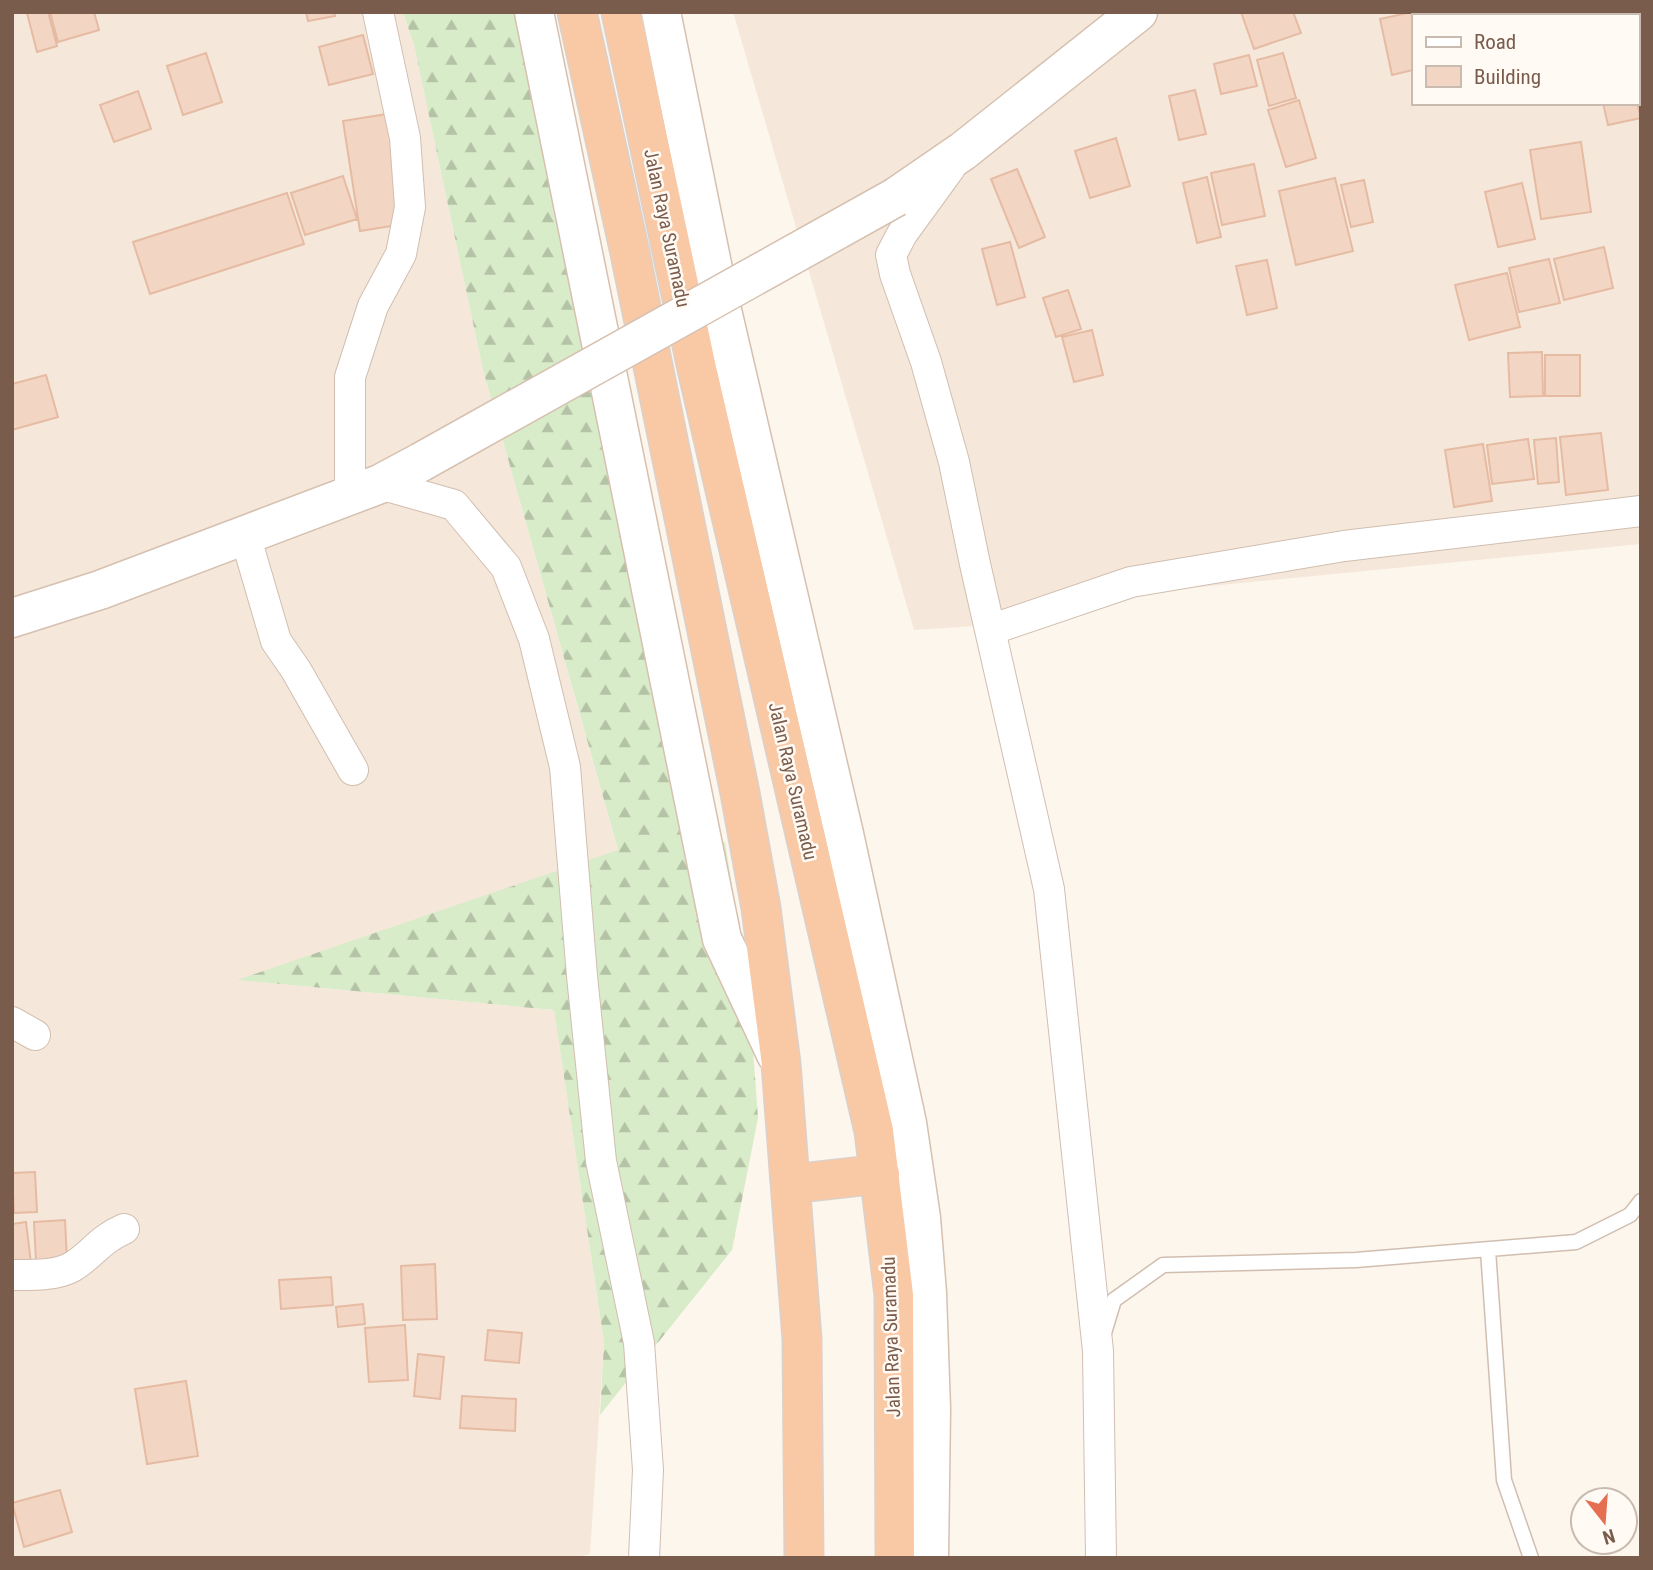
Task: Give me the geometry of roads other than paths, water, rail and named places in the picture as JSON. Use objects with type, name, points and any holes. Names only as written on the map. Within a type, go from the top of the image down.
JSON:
[{"type":"highway","points":[[577,12],[630,253],[761,908],[781,1064],[802,1339],[804,1558]]},
{"type":"highway","name":"Jalan Raya Suramadu","points":[[621,12],[670,246],[874,1131],[894,1295],[895,1558]]},
{"type":"highway","points":[[791,1184],[880,1174]]},
{"type":"main road","points":[[534,12],[722,939],[781,1064]]},
{"type":"main road","name":"Jalan Raya Suramadu","points":[[661,12],[717,289],[841,821],[907,1123],[927,1293],[932,1409],[929,1558]]},
{"type":"main road","points":[[12,618],[100,590],[365,490],[421,462],[896,197],[963,150],[1138,12]]},
{"type":"main road","points":[[670,246],[717,289]]},
{"type":"street","points":[[378,12],[405,138],[410,207],[401,254],[373,306],[350,377],[365,490],[454,505],[506,567],[534,639],[565,767],[601,1161],[639,1343],[648,1470],[643,1558]]},
{"type":"street","points":[[963,150],[902,234],[891,255],[895,274],[926,362],[954,463],[1049,889],[1098,1351],[1101,1558]]},
{"type":"street","points":[[990,630],[1132,582],[1344,546],[1641,511]]},
{"type":"street","points":[[245,535],[276,640],[353,770]]},
{"type":"street","points":[[12,1275],[68,1270],[107,1236],[124,1229]]},
{"type":"lane","points":[[1098,1351],[1114,1300],[1163,1265],[1356,1259],[1576,1242],[1630,1215],[1641,1201]]},
{"type":"lane","points":[[1488,1250],[1504,1480],[1531,1558]]}]
